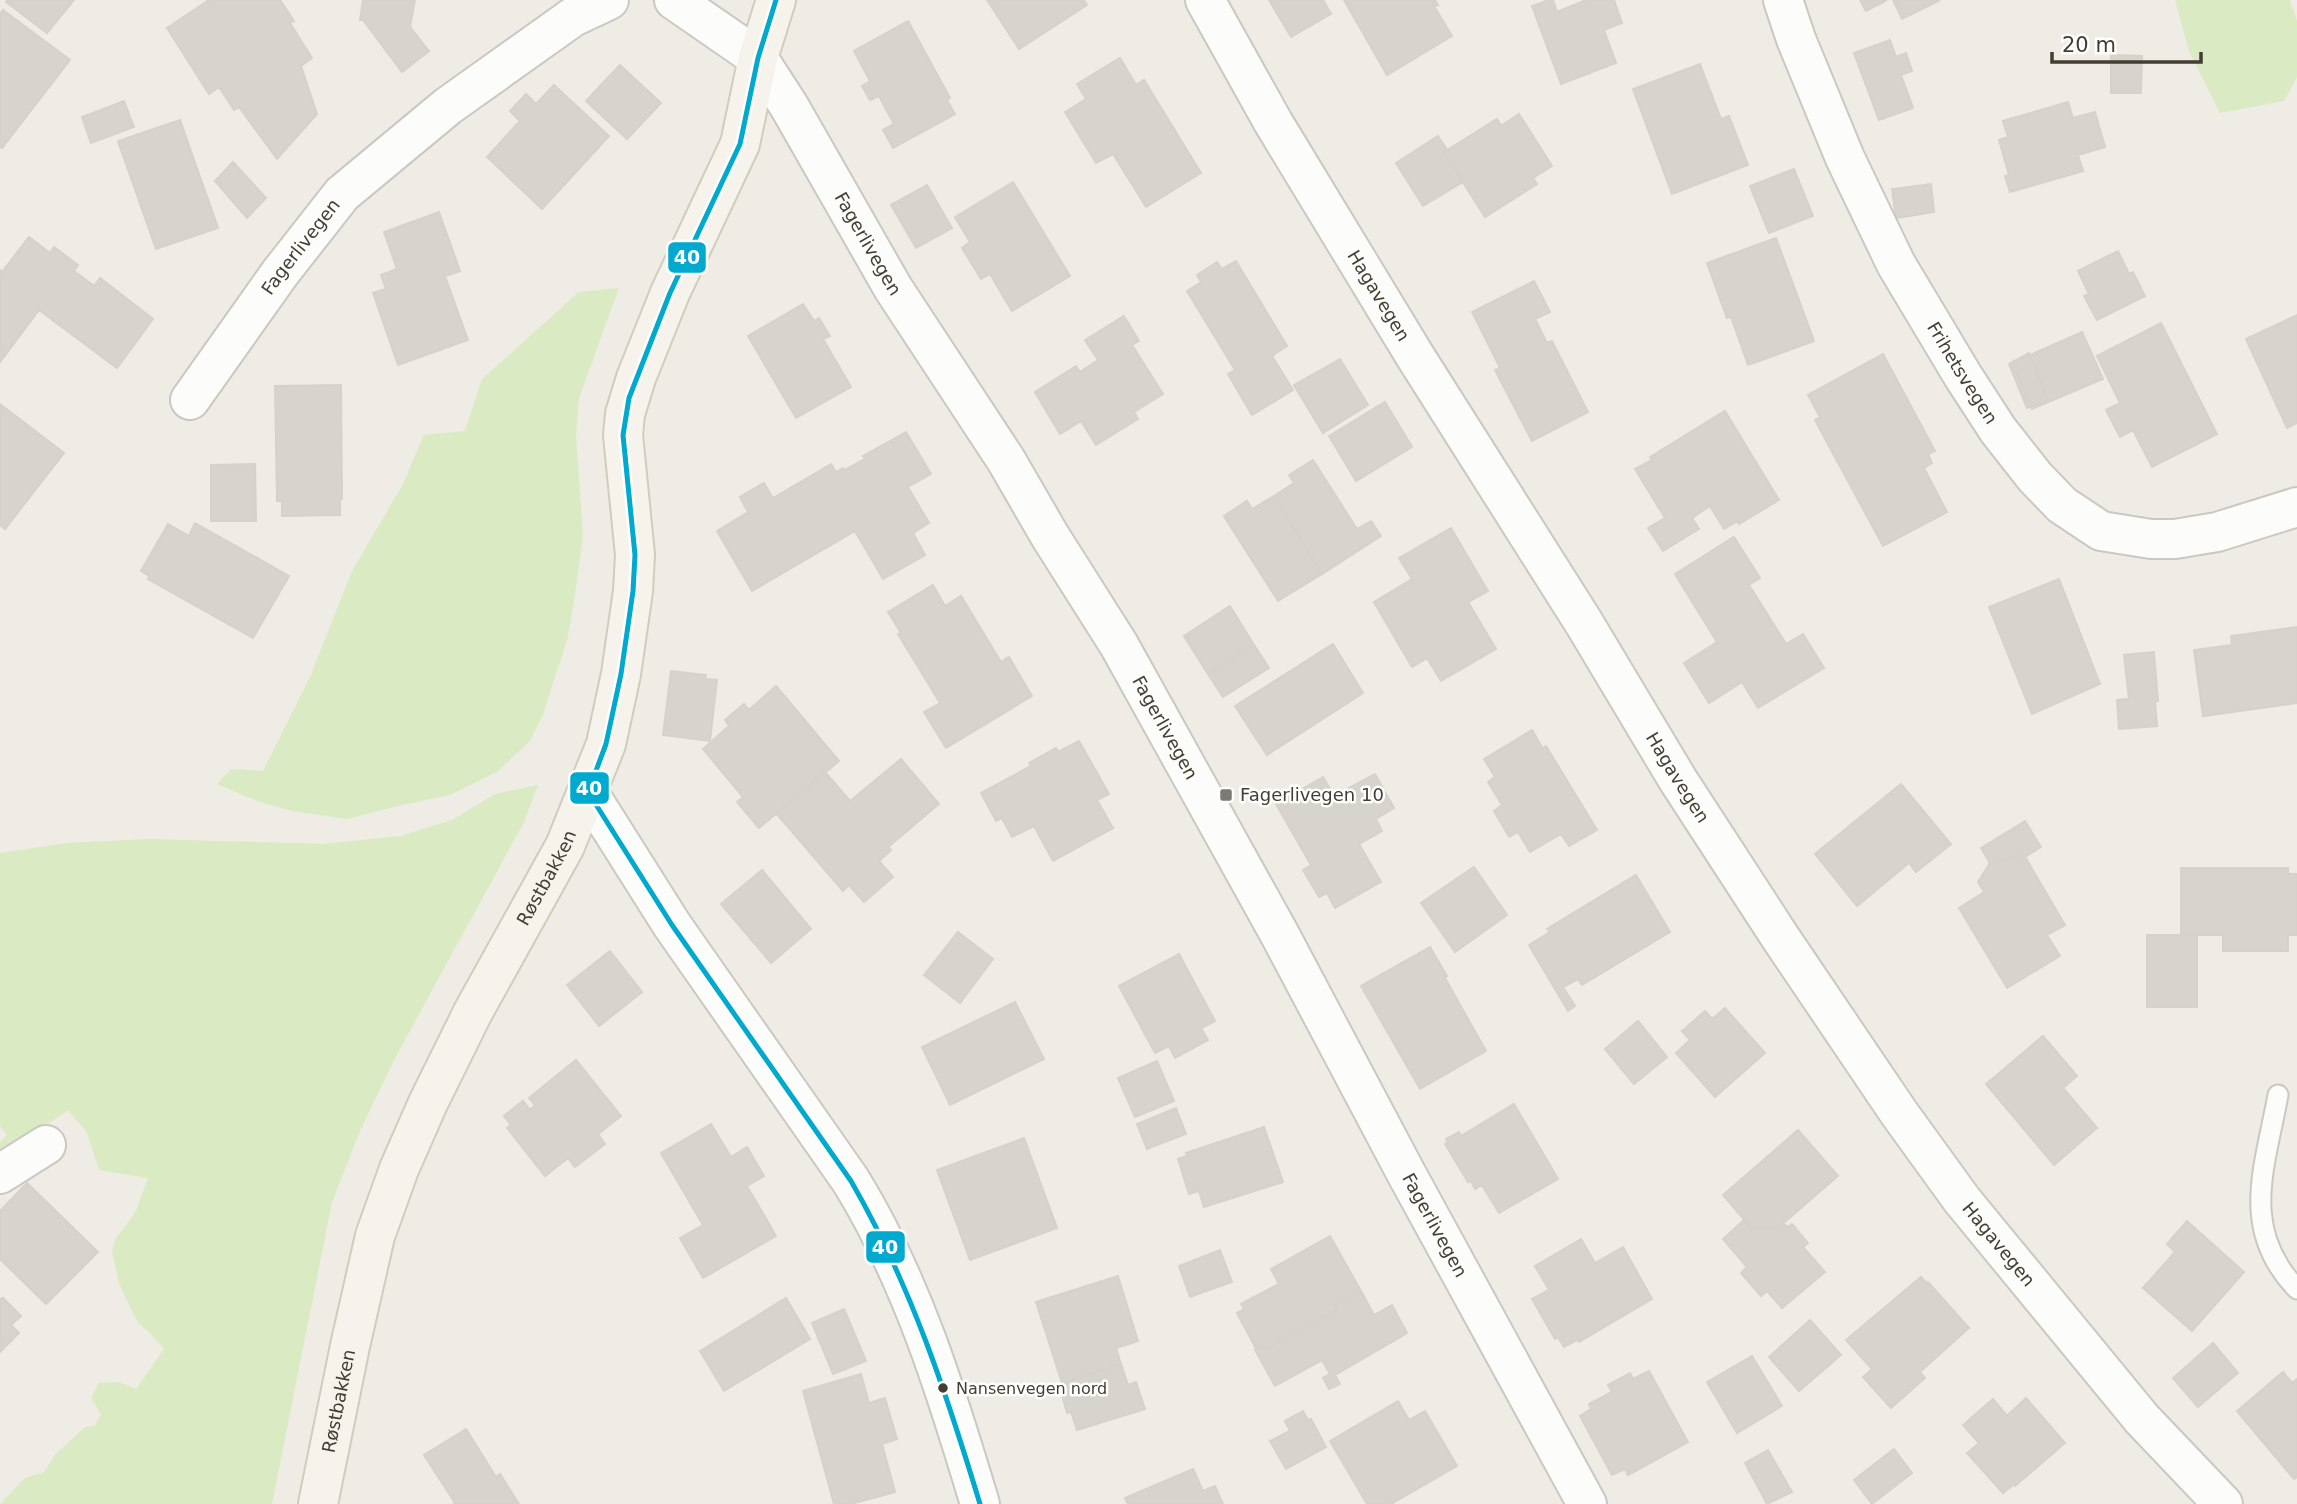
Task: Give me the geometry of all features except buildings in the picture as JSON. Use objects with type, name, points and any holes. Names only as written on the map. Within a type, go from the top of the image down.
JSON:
[{"type":"street","name":"Fagerlivegen","points":[[190,400],[280,273],[342,194],[447,106],[573,17],[609,0]]},
{"type":"street","name":"Fagerlivegen","points":[[674,0],[758,58],[789,106],[893,288],[1006,460],[1119,645],[1273,923],[1587,1504]]},
{"type":"street","name":"Røstbakken","points":[[318,1504],[375,1236],[399,1169],[473,1012],[565,846],[606,744],[621,674],[633,591],[635,555],[623,435],[625,414],[636,378],[670,293],[740,144],[758,58],[776,0]]},
{"type":"street","name":"Hagavegen","points":[[1205,0],[1273,122],[1415,356],[1584,623],[1678,780],[1899,1114],[1962,1200],[2142,1419],[2223,1504]]},
{"type":"street","name":"Frihetsvegen","points":[[1783,0],[1796,39],[1845,158],[1896,264],[1962,376],[1998,430],[2035,477],[2062,505],[2101,531],[2151,539],[2175,539],[2217,531],[2297,508]]},
{"type":"street","points":[[588,792],[672,925],[874,1217],[943,1382],[980,1504]]},
{"type":"street","points":[[0,1174],[46,1145]]},
{"type":"lane","points":[[2277,1095],[2260,1187],[2261,1214],[2265,1239],[2276,1262],[2297,1289]]},
{"type":"green space","points":[[2175,0],[2290,0],[2297,21],[2297,77],[2284,101],[2220,113],[2189,51]]},
{"type":"green space","points":[[619,288],[579,398],[576,436],[583,536],[574,601],[568,637],[543,714],[530,741],[498,771],[450,795],[347,819],[292,811],[257,801],[217,784],[231,769],[263,771],[310,677],[352,571],[403,484],[424,435],[465,431],[482,379],[579,292]]},
{"type":"green space","points":[[538,785],[524,822],[394,1060],[360,1131],[332,1202],[272,1504],[0,1504],[25,1478],[44,1472],[54,1456],[85,1427],[95,1426],[101,1414],[91,1398],[99,1383],[119,1382],[136,1389],[164,1349],[138,1323],[119,1284],[112,1251],[116,1238],[135,1213],[148,1178],[99,1170],[86,1131],[68,1110],[39,1130],[0,1151],[0,1142],[7,1135],[0,1126],[0,853],[67,843],[147,839],[323,844],[400,836],[452,820],[495,794]]},
{"type":"transit line","name":"40","points":[[776,0],[758,58],[740,144],[670,293],[629,398],[623,435],[635,555],[633,591],[621,674],[606,744],[588,792],[672,925],[851,1181],[909,1298],[954,1421],[980,1504]]},
{"type":"place","name":"Fagerlivegen 10","points":[[1226,795]]},
{"type":"place","name":"Nansenvegen nord","points":[[943,1388]]}]
